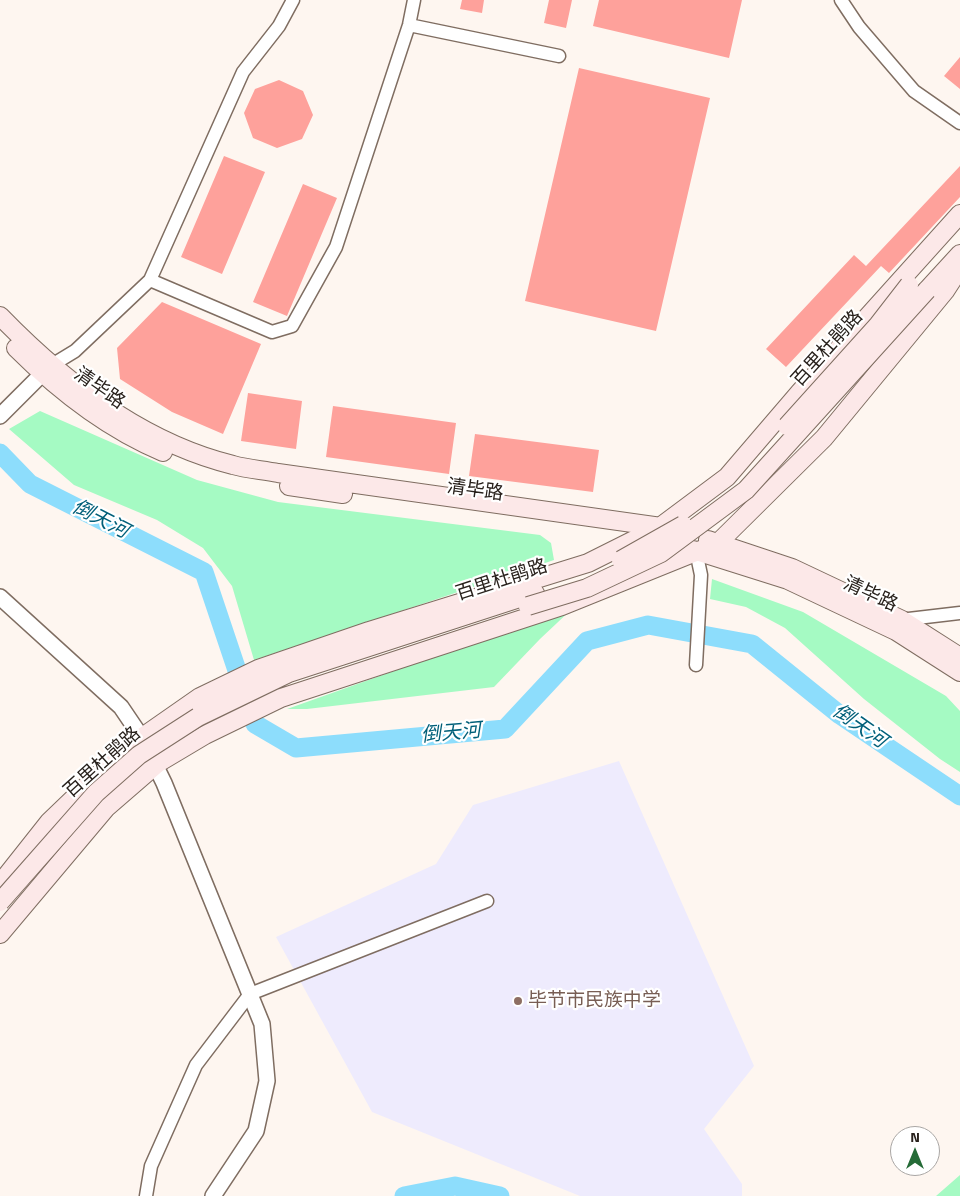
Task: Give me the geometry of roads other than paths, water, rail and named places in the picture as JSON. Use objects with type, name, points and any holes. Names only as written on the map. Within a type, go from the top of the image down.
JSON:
[{"type":"main road","points":[[0,884],[49,822],[124,750],[203,696],[258,670],[369,631],[588,563],[640,535],[660,527],[727,477],[799,393],[960,214]]},
{"type":"main road","name":"百里杜鹃路","points":[[0,902],[96,793],[139,755],[198,717],[289,673],[590,577],[687,523],[739,480],[878,324],[960,219]]},
{"type":"main road","name":"百里杜鹃路","points":[[0,916],[110,793],[197,731],[290,687],[587,588],[661,554],[746,490],[960,254]]},
{"type":"main road","points":[[0,934],[106,808],[154,762],[281,698],[562,606],[718,543],[824,438],[945,290],[960,268]]},
{"type":"main road","points":[[0,316],[47,370],[162,438],[187,450],[233,465],[671,528],[792,568],[902,620],[960,657]]},
{"type":"main road","name":"清毕路","points":[[0,331],[47,370],[97,416],[160,451],[212,470],[313,490],[668,540],[696,551],[788,580],[883,625],[960,672]]},
{"type":"street","points":[[0,416],[47,370],[75,351],[150,280],[243,72],[279,26],[293,0]]},
{"type":"street","points":[[150,280],[272,332],[292,326],[336,247],[409,25],[414,0]]},
{"type":"street","points":[[841,0],[859,27],[914,91],[960,122]]},
{"type":"street","points":[[409,25],[558,56]]},
{"type":"street","points":[[696,551],[701,575],[696,665]]},
{"type":"street","points":[[0,597],[121,706],[142,738],[154,762],[262,1024],[267,1081],[256,1130],[214,1196]]},
{"type":"street","points":[[883,625],[902,620],[960,613]]},
{"type":"street","points":[[146,1196],[151,1166],[196,1065],[250,994],[487,901]]},
{"type":"waterway","name":"倒天河","points":[[0,453],[30,484],[204,572],[255,724],[296,748],[505,729],[587,641],[648,625],[752,644],[840,715],[960,796]]},
{"type":"waterway","name":"倒天河","points":[[404,1196],[455,1186],[500,1196]]},
{"type":"place","name":"毕节市民族中学","points":[[518,1001]]}]
